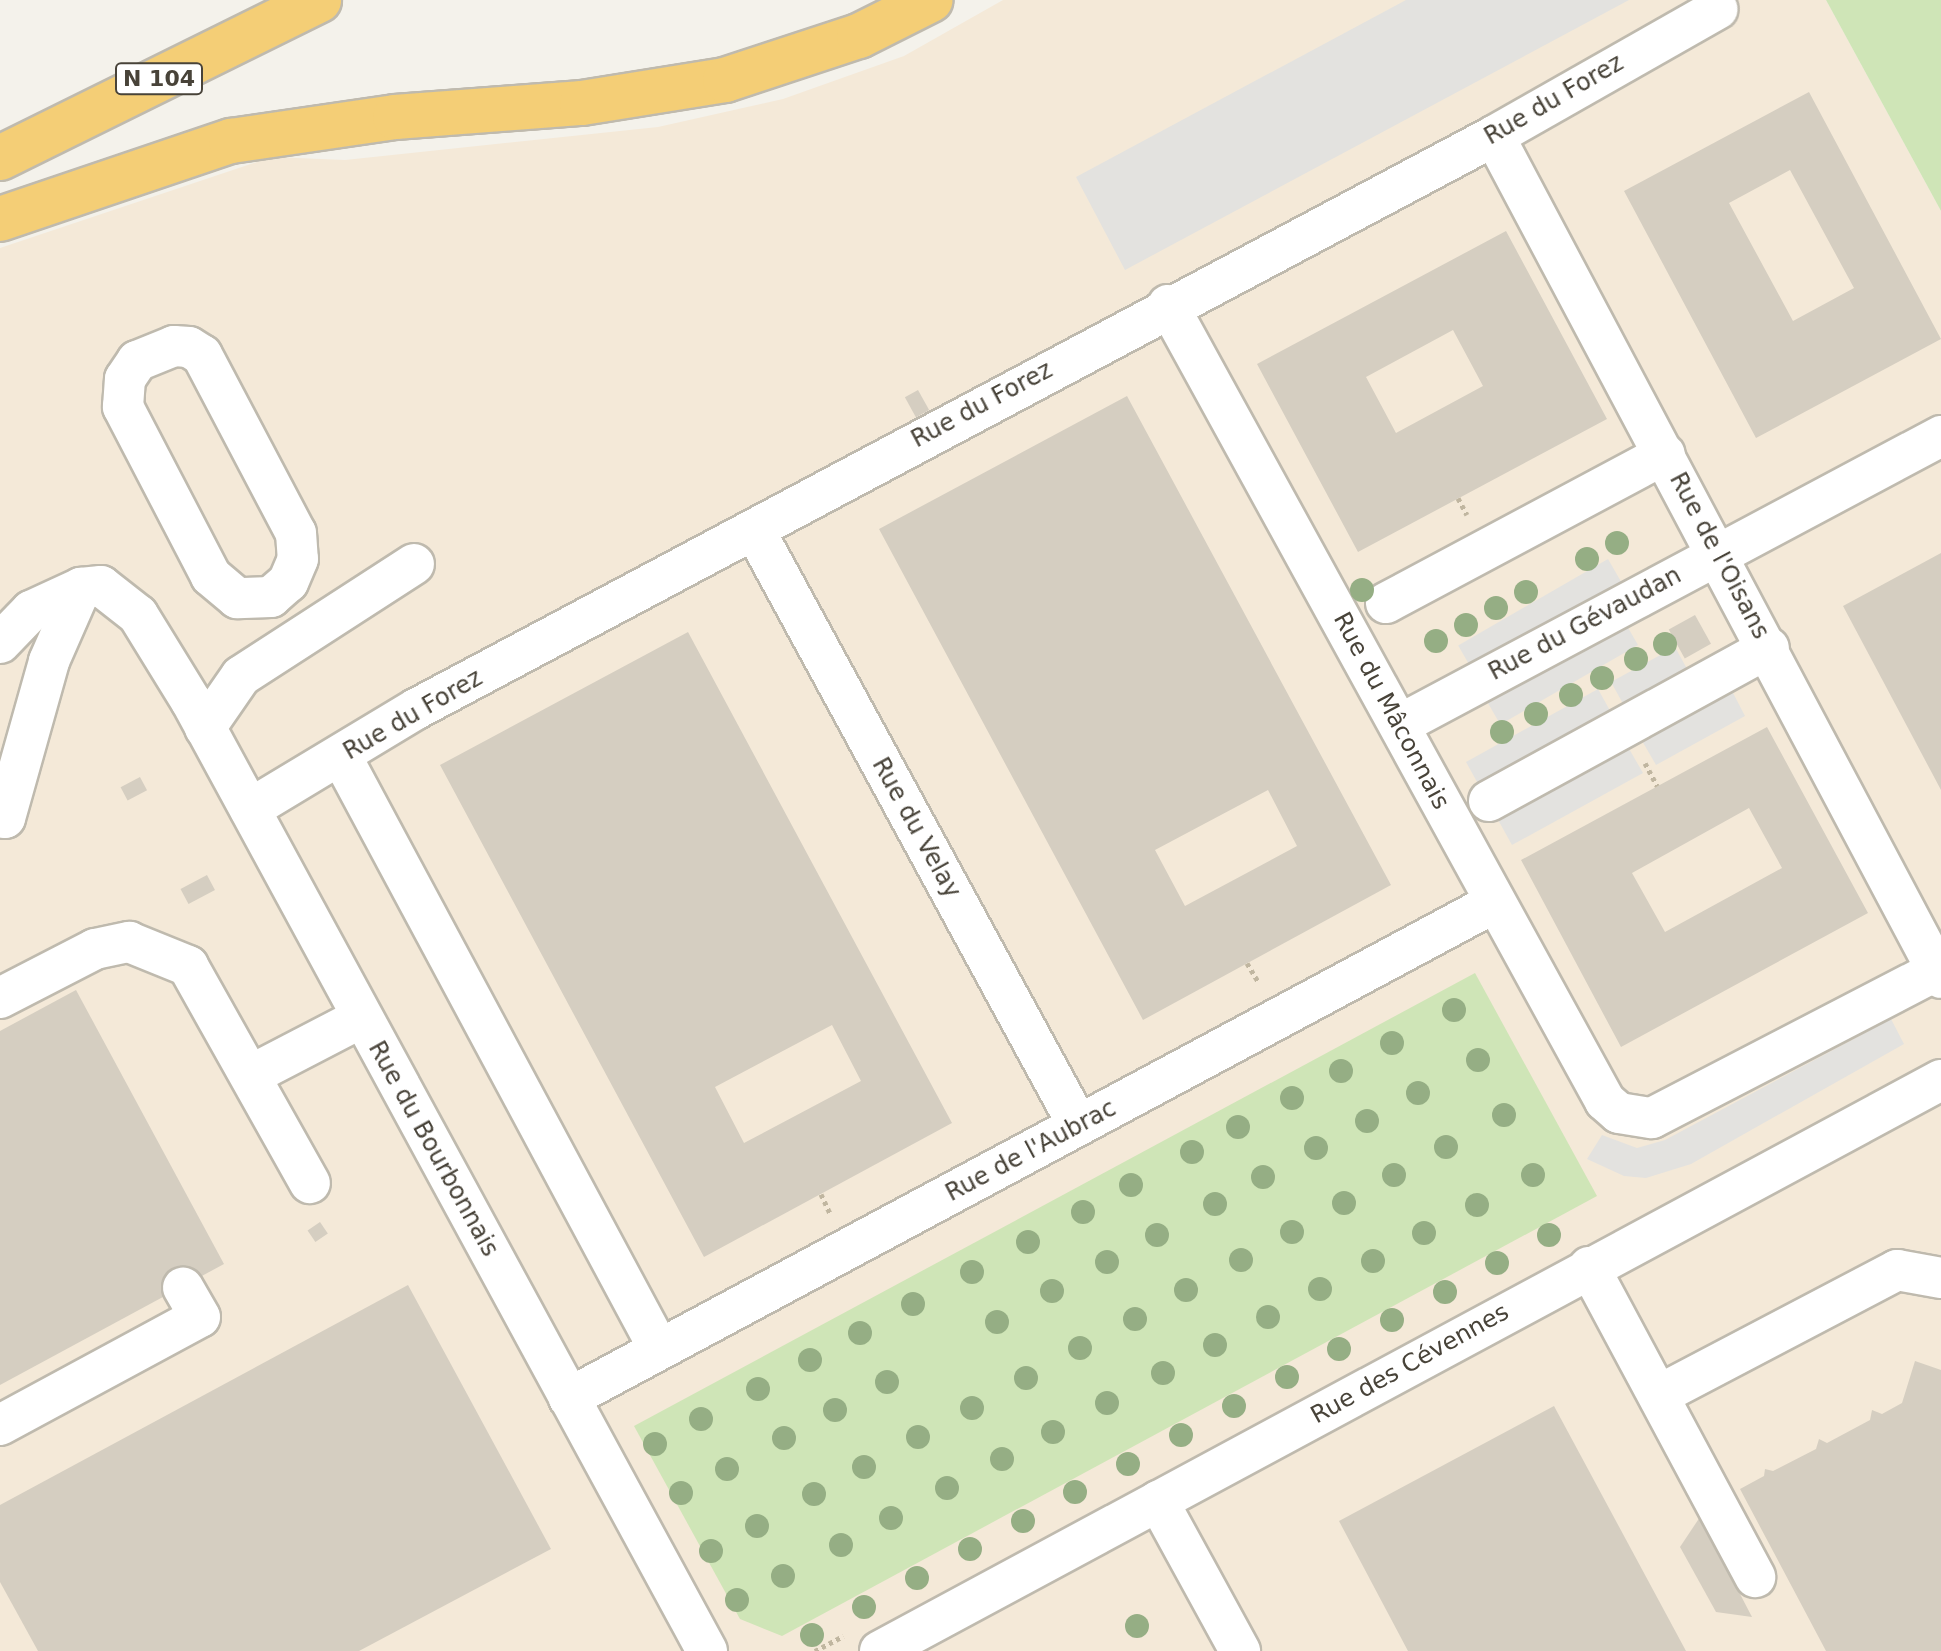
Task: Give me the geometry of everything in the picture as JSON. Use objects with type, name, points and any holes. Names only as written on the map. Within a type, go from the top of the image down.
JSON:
[{"type":"highway","name":"N 104","points":[[0,158],[319,0]]},
{"type":"highway","points":[[0,219],[231,141],[395,117],[582,103],[725,80],[859,36],[931,0]]},
{"type":"street","name":"Rue du Forez","points":[[250,809],[416,709],[755,531],[1168,305],[1494,136],[1718,9]]},
{"type":"street","name":"Rue de l'Oisans","points":[[1494,136],[1937,962]]},
{"type":"street","name":"Rue du Mâconnais","points":[[1168,305],[1401,724],[1492,904],[1591,1083],[1619,1113],[1652,1118],[1688,1102],[1937,962]]},
{"type":"street","points":[[189,347],[202,355],[296,533],[298,559],[288,582],[271,597],[237,598],[211,576],[123,407],[125,379],[137,361],[158,350],[189,347]]},
{"type":"street","name":"Rue du Gévaudan","points":[[1401,724],[1941,436]]},
{"type":"street","points":[[1386,603],[1665,454]]},
{"type":"street","name":"Rue du Velay","points":[[755,531],[1078,1125]]},
{"type":"street","points":[[205,728],[241,676],[414,564]]},
{"type":"street","name":"Rue du Bourbonnais","points":[[81,588],[101,586],[116,593],[138,615],[205,728],[707,1651]]},
{"type":"street","points":[[0,643],[31,611],[81,588]]},
{"type":"street","points":[[0,817],[5,818],[49,661],[81,588]]},
{"type":"street","points":[[271,597],[293,641]]},
{"type":"street","points":[[1489,801],[1769,648]]},
{"type":"street","points":[[341,756],[659,1349]]},
{"type":"street","name":"Rue de l'Aubrac","points":[[569,1398],[1492,904]]},
{"type":"street","points":[[0,998],[95,949],[129,942],[155,949],[188,966],[253,1074],[310,1183]]},
{"type":"street","points":[[253,1074],[361,1018]]},
{"type":"street","name":"Rue des Cévennes","points":[[880,1651],[1941,1080]]},
{"type":"street","points":[[1589,1267],[1755,1577]]},
{"type":"street","points":[[1659,1395],[1897,1270],[1941,1278]]},
{"type":"street","points":[[0,1425],[200,1317],[183,1287]]},
{"type":"street","points":[[1158,1501],[1240,1651]]},
{"type":"shaded area","points":[[1003,0],[1826,0],[1941,211],[1941,1651],[0,1651],[0,248],[272,157],[345,160],[658,127],[783,99],[904,56]]},
{"type":"shaded area","points":[[1406,0],[1629,0],[1125,270],[1076,177]]},
{"type":"shaded area","points":[[1608,559],[1624,587],[1474,673],[1458,646]]},
{"type":"shaded area","points":[[1623,619],[1638,645],[1500,724],[1485,699]]},
{"type":"shaded area","points":[[1675,647],[1691,676],[1731,689],[1745,716],[1656,765],[1641,739],[1628,747],[1643,773],[1512,845],[1466,762],[1598,689],[1613,716],[1626,709],[1611,682]]},
{"type":"shaded area","points":[[1891,1019],[1904,1044],[1691,1164],[1646,1178],[1624,1176],[1587,1159],[1602,1135],[1637,1148],[1665,1140]]},
{"type":"green space","points":[[1826,0],[1941,0],[1941,211]]},
{"type":"green space","points":[[1475,973],[1597,1196],[782,1636],[740,1619],[634,1426]]},
{"type":"building","points":[[1809,92],[1941,339],[1756,438],[1624,191]],"holes":[[[1790,170],[1854,288],[1793,321],[1729,203]]]},
{"type":"building","points":[[1506,231],[1607,419],[1358,552],[1257,364]],"holes":[[[1453,330],[1483,386],[1396,433],[1366,377]]]},
{"type":"building","points":[[918,390],[929,410],[916,417],[905,397]]},
{"type":"building","points":[[1127,396],[1391,885],[1143,1020],[879,529]],"holes":[[[1268,790],[1297,846],[1185,906],[1155,850]]]},
{"type":"building","points":[[1941,553],[1941,790],[1843,606]]},
{"type":"building","points":[[1695,615],[1711,644],[1685,658],[1669,630]]},
{"type":"building","points":[[688,632],[952,1123],[704,1257],[440,765]],"holes":[[[832,1025],[861,1081],[744,1143],[715,1087]]]},
{"type":"building","points":[[1767,727],[1868,913],[1621,1047],[1521,860]],"holes":[[[1749,808],[1782,868],[1665,932],[1632,873]]]},
{"type":"building","points":[[140,777],[147,790],[128,801],[121,787]]},
{"type":"building","points":[[207,875],[215,890],[188,904],[181,889]]},
{"type":"building","points":[[76,990],[224,1264],[0,1385],[0,1031]]},
{"type":"building","points":[[320,1222],[328,1234],[315,1242],[308,1230]]},
{"type":"building","points":[[408,1285],[551,1549],[359,1651],[38,1651],[0,1582],[0,1505]]},
{"type":"building","points":[[1915,1361],[1941,1370],[1941,1651],[1826,1651],[1740,1489],[1764,1476],[1765,1469],[1773,1471],[1816,1449],[1819,1439],[1827,1443],[1870,1420],[1872,1410],[1882,1414],[1902,1403]]},
{"type":"building","points":[[1554,1406],[1686,1651],[1408,1651],[1339,1521]]},
{"type":"building","points":[[1700,1517],[1752,1617],[1716,1612],[1680,1547]]}]
